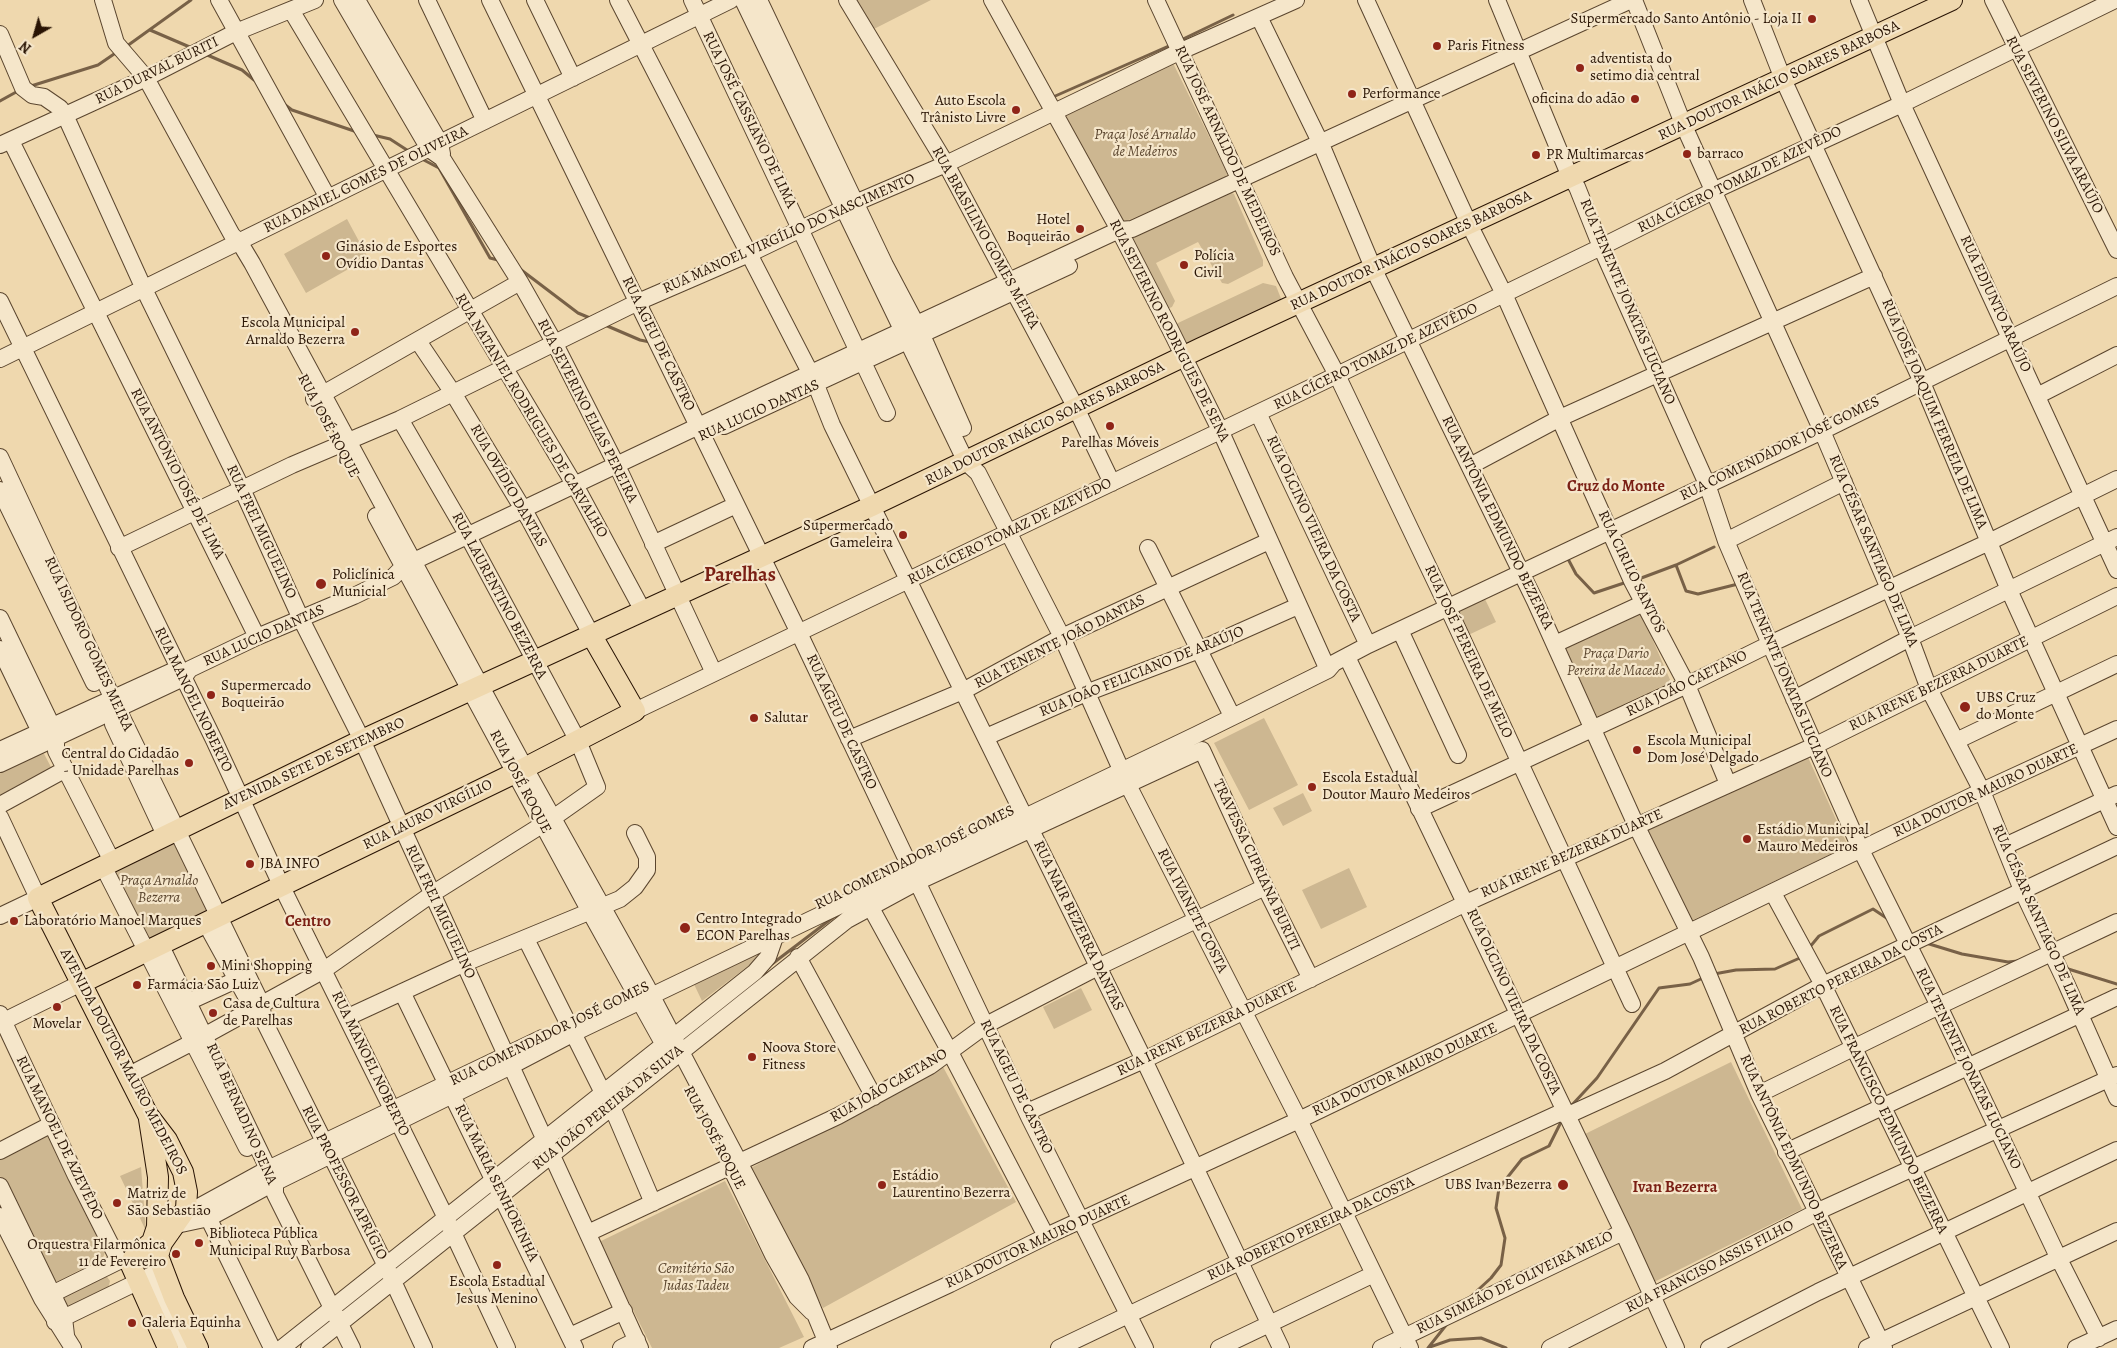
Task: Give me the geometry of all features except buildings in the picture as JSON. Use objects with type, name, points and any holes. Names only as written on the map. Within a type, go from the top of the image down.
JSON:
[{"type":"main road","name":"RUA DOUTOR INÁCIO SOARES BARBOSA","points":[[761,556],[872,506],[973,464],[1076,408],[1570,177],[1783,80],[1939,3]]},
{"type":"main road","name":"AVENIDA SETE DE SETEMBRO","points":[[38,898],[362,740],[533,661],[592,636],[761,556]]},
{"type":"main road","points":[[592,636],[635,711]]},
{"type":"main road","name":"RUA LAURO VIRGÍLIO","points":[[81,983],[520,770],[635,711]]},
{"type":"main road","name":"AVENIDA DOUTOR MAURO MEDEIROS","points":[[38,898],[127,1076],[148,1115],[167,1140],[183,1172],[188,1192],[181,1218]]},
{"type":"main road","points":[[148,1115],[158,1177],[181,1218],[160,1247],[143,1260],[137,1281],[168,1348]]},
{"type":"main road","points":[[143,1260],[198,1348]]},
{"type":"street","name":"RUA JOSÉ ROQUE","points":[[103,0],[116,43],[146,78],[318,396],[407,570],[438,618],[735,1164],[773,1255],[797,1297],[813,1313],[822,1346]]},
{"type":"street","points":[[219,0],[328,198]]},
{"type":"street","name":"RUA DURVAL BURITI","points":[[6,143],[146,78],[236,32],[315,0]]},
{"type":"street","points":[[342,0],[437,150]]},
{"type":"street","points":[[357,0],[437,150]]},
{"type":"street","points":[[427,0],[485,121]]},
{"type":"street","name":"RUA AGEU DE CASTRO","points":[[490,0],[799,633],[1027,1112],[1145,1348]]},
{"type":"street","points":[[535,0],[573,78]]},
{"type":"street","name":"RUA NAIR BEZERRA DANTAS","points":[[618,0],[814,380],[832,425],[1144,1060],[1281,1348]]},
{"type":"street","name":"RUA JOSÉ CASSIANO DE LIMA","points":[[692,0],[887,413]]},
{"type":"street","name":"RUA DANIEL GOMES DE OLIVEIRA","points":[[0,359],[385,170],[437,150],[485,121],[732,0]]},
{"type":"street","points":[[743,0],[849,206]]},
{"type":"street","points":[[759,0],[849,206]]},
{"type":"street","name":"RUA BRASILINO GOMES MEIRA","points":[[847,0],[946,164],[1076,408],[1112,483]]},
{"type":"street","name":"RUA SEVERINO RODRIGUES DE SENA","points":[[992,0],[1053,112],[1125,233],[1183,358],[1220,432],[1298,606],[1333,663]]},
{"type":"street","name":"RUA JOSÉ ARNALDO DE MEDEIROS","points":[[1156,0],[1299,303]]},
{"type":"street","name":"RUA MANOEL VIRGÍLIO DO NASCIMENTO","points":[[343,444],[400,419],[638,302],[749,254],[849,206],[946,164],[1181,52],[1296,0]]},
{"type":"street","name":"RUA CIRILO SANTOS","points":[[1366,0],[1469,224],[1504,294],[1610,532],[1687,686],[1728,784]]},
{"type":"street","name":"RUA TENENTE JONATAS LUCIANO","points":[[1497,0],[1570,177],[1577,187],[1601,248],[1707,484],[1726,541],[1814,746],[1861,850],[1939,1006],[2059,1259],[2099,1338]]},
{"type":"street","name":"RUA LUCIO DANTAS","points":[[0,764],[110,705],[470,541],[701,431],[814,380],[1125,233],[1321,144],[1519,50],[1633,0]]},
{"type":"street","name":"RUA CÉSAR SANTIAGO DE LIMA","points":[[1633,0],[1684,126],[1844,482],[1910,638],[1929,689],[1982,791],[2022,890],[2080,1014],[2113,1077],[2117,1098]]},
{"type":"street","name":"RUA JOSÉ JOAQUIM FERREIA DE LIMA","points":[[1752,0],[1783,80],[1922,380],[2009,590],[2058,693],[2080,746],[2111,796],[2117,827]]},
{"type":"street","name":"RUA EDJUNTO ARAÚJO","points":[[1859,0],[1902,104],[2012,339],[2082,496],[2111,540],[2117,570]]},
{"type":"street","name":"RUA SEVERINO SILVA ARAÚJO","points":[[1993,0],[2117,250]]},
{"type":"street","name":"RUA CÍCERO TOMAZ DE AZEVÊDO","points":[[635,711],[1337,376],[1601,248],[1713,190],[1902,104],[2115,0]]},
{"type":"street","name":"RUA NATANIEL RODRIGUES DE CARVALHO","points":[[291,10],[577,490],[643,612]]},
{"type":"street","name":"RUA ANTÔNIA EDMUNDO BEZERRA","points":[[1260,17],[1321,144],[1374,270],[1410,340],[1555,644],[1636,825],[1689,934],[1759,1094],[1786,1152],[1818,1213],[1877,1346]]},
{"type":"street","points":[[0,34],[23,88],[32,94],[44,97],[60,108],[64,115]]},
{"type":"street","name":"RUA FREI MIGUELINO","points":[[64,115],[144,289],[242,489],[301,619],[362,740],[400,828],[639,1344]]},
{"type":"street","name":"RUA ANTÔNIO JOSÉ DE LIMA","points":[[6,143],[196,510],[257,637]]},
{"type":"street","name":"RUA SEVERINO ELIAS PEREIRA","points":[[437,150],[520,282],[554,342],[678,595],[714,673]]},
{"type":"street","name":"RUA IVANETE COSTA","points":[[849,206],[913,333],[973,464],[1062,637],[1122,771],[1299,1120],[1407,1342]]},
{"type":"street","points":[[1470,466],[1560,418],[1874,276]]},
{"type":"street","points":[[318,396],[520,282]]},
{"type":"street","name":"RUA COMENDADOR JOSÉ GOMES","points":[[181,1218],[269,1181],[326,1150],[777,930],[864,896],[1122,771],[1231,712],[1368,645],[1822,431],[1922,380],[2012,339],[2117,286]]},
{"type":"street","name":"RUA MANOEL NOBERTO","points":[[0,301],[119,548],[184,672],[240,799],[450,1225],[507,1348]]},
{"type":"street","name":"RUA JOSÉ PEREIRA DE MELO","points":[[1299,303],[1337,376],[1448,608],[1632,1004]]},
{"type":"street","name":"RUA OVÍDIO DANTAS","points":[[418,340],[453,393],[525,514],[592,636]]},
{"type":"street","points":[[2036,396],[2117,356]]},
{"type":"street","name":"RUA OLCINO VIEIRA DA COSTA","points":[[1258,414],[1368,645]]},
{"type":"street","name":"RUA LAURENTINO BEZERRA","points":[[400,419],[470,541],[533,661],[578,741],[593,775],[597,787],[548,821]]},
{"type":"street","points":[[119,548],[196,510],[343,444]]},
{"type":"street","name":"RUA ISIDORO GOMES MEIRA","points":[[0,457],[23,523],[212,919]]},
{"type":"street","name":"RUA JOÃO CAETANO","points":[[1419,809],[1521,764],[1687,686],[1770,644],[1989,542],[2117,479]]},
{"type":"street","points":[[1726,541],[1844,482]]},
{"type":"street","name":"RUA ISIDORO GOMES MEIRA","points":[[0,490],[23,523]]},
{"type":"street","points":[[653,544],[736,505]]},
{"type":"street","points":[[1794,699],[1910,638],[2111,540]]},
{"type":"street","name":"RUA TENENTE JOÃO DANTAS","points":[[849,739],[963,690],[1062,637],[1269,541]]},
{"type":"street","points":[[1148,548],[1231,712]]},
{"type":"street","name":"RUA IRENE BEZERRA DUARTE","points":[[1027,1112],[1244,1013],[1466,903],[1814,746],[2117,596]]},
{"type":"street","points":[[1555,644],[1644,603]]},
{"type":"street","name":"RUA JOÃO FELICIANO DE ARAÚJO","points":[[986,737],[1086,693],[1199,650],[1298,606]]},
{"type":"street","points":[[0,618],[64,770],[107,863],[199,1039]]},
{"type":"street","points":[[1400,630],[1458,755]]},
{"type":"street","points":[[0,649],[50,737]]},
{"type":"street","name":"RUA OLCINO VIEIRA DA COSTA","points":[[1333,663],[1419,809],[1520,1015],[1676,1348]]},
{"type":"street","points":[[1956,741],[2117,664]]},
{"type":"street","name":"RUA DOUTOR MAURO DUARTE","points":[[822,1346],[1046,1236],[1083,1221],[1299,1120],[1520,1015],[1616,967],[1689,934],[1982,791],[2117,729]]},
{"type":"street","name":"RUA LUCIO DANTAS","points":[[0,750],[50,737]]},
{"type":"street","name":"TRAVESSA CIPRIANA BURITI","points":[[1122,771],[1202,750],[1265,886],[1311,979]]},
{"type":"street","points":[[0,805],[64,770]]},
{"type":"street","points":[[1024,818],[1122,771]]},
{"type":"street","points":[[2005,846],[2111,796]]},
{"type":"street","points":[[0,817],[38,898],[0,916]]},
{"type":"street","points":[[127,1076],[259,1011],[324,970],[432,894],[548,821]]},
{"type":"street","points":[[348,1017],[464,963],[526,939],[628,894],[647,870],[647,857],[635,833]]},
{"type":"street","name":"RUA ROBERTO PEREIRA DA COSTA","points":[[1059,1348],[1128,1314],[1242,1263],[1344,1212],[1665,1071],[1823,985],[2117,846]]},
{"type":"street","name":"RUA JOÃO CAETANO","points":[[588,1233],[874,1097],[950,1052],[986,1025],[1098,966],[1265,886]]},
{"type":"street","name":"RUA FRANCISCO EDMUNDO BEZERRA","points":[[1774,893],[1823,985],[1884,1107],[1943,1232],[2001,1348]]},
{"type":"street","points":[[864,896],[950,1052],[1046,1236]]},
{"type":"street","name":"RUA JOÃO PEREIRA DA SILVA","points":[[282,1348],[392,1282],[450,1225],[498,1186],[544,1140],[603,1093],[672,1047],[847,920],[864,896]]},
{"type":"street","name":"RUA PROFESSOR APRÍGIO","points":[[212,919],[236,980],[259,1011]]},
{"type":"street","name":"RUA PROFESSOR APRÍGIO","points":[[212,919],[326,1150],[386,1266],[424,1348]]},
{"type":"street","points":[[1759,1094],[2051,952],[2117,922]]},
{"type":"street","name":"RUA JOÃO PEREIRA DA SILVA","points":[[498,1186],[551,1155],[612,1107],[672,1047],[756,972],[768,956],[777,930]]},
{"type":"street","points":[[526,939],[603,1093]]},
{"type":"street","points":[[150,948],[188,1002],[199,1039]]},
{"type":"street","points":[[798,956],[874,1097]]},
{"type":"street","points":[[188,1002],[236,980]]},
{"type":"street","points":[[1,1020],[81,983]]},
{"type":"street","name":"RUA MARIA SENHORINHA","points":[[402,992],[573,1342]]},
{"type":"street","points":[[1786,1152],[2117,997]]},
{"type":"street","name":"RUA MANOEL DE AZEVÊDO","points":[[1,1020],[52,1124],[143,1260]]},
{"type":"street","name":"RUA BERNADINO SENA","points":[[199,1039],[352,1348]]},
{"type":"street","name":"RUA FRANCISO ASSIS FILHO","points":[[1550,1348],[1818,1213],[1912,1168],[2113,1077]]},
{"type":"street","points":[[612,1107],[653,1203]]},
{"type":"street","points":[[0,1151],[52,1124]]},
{"type":"street","points":[[1709,1348],[1818,1292],[2117,1150]]},
{"type":"street","points":[[0,1186],[47,1296],[69,1342]]},
{"type":"street","points":[[0,1216],[47,1296]]},
{"type":"street","points":[[181,1218],[272,1348]]},
{"type":"street","name":"RUA JOÃO PEREIRA DA SILVA","points":[[309,1348],[336,1316],[386,1266],[450,1225]]},
{"type":"street","points":[[1877,1346],[1976,1296],[2117,1231]]},
{"type":"street","name":"RUA SIMEÃO DE OLIVEIRA MELO","points":[[1380,1348],[1407,1342],[1623,1232]]},
{"type":"street","points":[[59,1320],[137,1281],[143,1260]]},
{"type":"street","points":[[47,1296],[143,1260]]},
{"type":"street","points":[[1219,1348],[1374,1274]]},
{"type":"street","points":[[176,1348],[149,1294],[149,1290],[154,1287],[158,1290],[187,1348]]},
{"type":"street","points":[[573,1342],[624,1310]]},
{"type":"street","points":[[2076,1348],[2117,1329]]},
{"type":"street","points":[[621,1348],[639,1344]]},
{"type":"green space","points":[[853,0],[931,0],[870,31]]},
{"type":"green space","name":"Praça José Arnaldo de Medeiros","points":[[1173,63],[1227,173],[1226,178],[1122,223],[1061,117]]},
{"type":"green space","points":[[1230,192],[1234,194],[1263,260],[1263,266],[1228,284],[1222,283],[1198,242],[1156,263],[1175,301],[1172,307],[1164,310],[1130,239]]},
{"type":"green space","name":"Ginásio de Esportes Ovídio Dantas","points":[[347,219],[368,258],[306,293],[284,254]]},
{"type":"green space","points":[[1263,283],[1276,286],[1282,301],[1184,349],[1175,326],[1178,323]]},
{"type":"green space","points":[[1484,597],[1496,622],[1464,637],[1453,612]]},
{"type":"green space","name":"Praça Dario Pereira de Macedo","points":[[1635,608],[1641,613],[1671,682],[1596,717],[1561,644]]},
{"type":"green space","points":[[1264,718],[1298,785],[1249,810],[1214,743]]},
{"type":"green space","points":[[42,750],[52,769],[0,798],[0,767]]},
{"type":"green space","name":"Estádio Municipal Mauro Medeiros","points":[[1807,755],[1848,846],[1691,921],[1646,831]]},
{"type":"green space","points":[[1303,793],[1312,811],[1283,826],[1273,808]]},
{"type":"green space","name":"Praça Arnaldo Bezerra","points":[[173,838],[218,910],[145,942],[108,870]]},
{"type":"green space","points":[[1349,868],[1367,907],[1321,929],[1302,890]]},
{"type":"green space","points":[[758,953],[756,960],[702,1001],[692,980]]},
{"type":"green space","points":[[1081,988],[1092,1010],[1054,1029],[1043,1007]]},
{"type":"green space","points":[[1731,1062],[1802,1209],[1654,1282],[1583,1135]]},
{"type":"green space","name":"Estádio Laurentino Bezerra","points":[[942,1065],[1016,1202],[823,1308],[749,1169]]},
{"type":"green space","points":[[44,1132],[51,1134],[105,1252],[103,1258],[58,1281],[51,1281],[0,1176],[0,1155]]},
{"type":"green space","points":[[141,1167],[146,1231],[120,1176]]},
{"type":"green space","name":"Cemitério São Judas Tadeu","points":[[725,1181],[804,1337],[779,1348],[652,1348],[599,1242]]},
{"type":"green space","points":[[105,1274],[110,1281],[108,1289],[71,1308],[63,1305],[63,1295]]},
{"type":"waterway","points":[[127,46],[191,0]]},
{"type":"waterway","points":[[1181,40],[1233,15]]},
{"type":"waterway","points":[[150,30],[192,48]]},
{"type":"waterway","points":[[1053,97],[1171,45]]},
{"type":"waterway","points":[[31,86],[98,65],[117,52]]},
{"type":"waterway","points":[[205,54],[242,70],[254,80]]},
{"type":"waterway","points":[[0,101],[18,91]]},
{"type":"waterway","points":[[284,104],[292,110],[357,132]]},
{"type":"waterway","points":[[373,135],[390,139],[410,152]]},
{"type":"waterway","points":[[420,158],[439,168],[490,258],[498,260]]},
{"type":"waterway","points":[[520,269],[578,313],[590,318]]},
{"type":"waterway","points":[[605,325],[640,340],[650,342]]},
{"type":"waterway","points":[[1676,565],[1714,547]]},
{"type":"waterway","points":[[1567,557],[1576,574],[1594,593],[1627,582]]},
{"type":"waterway","points":[[1636,580],[1676,565],[1686,591],[1698,594],[1738,584]]},
{"type":"waterway","points":[[1809,948],[1819,936],[1873,909],[1888,919]]},
{"type":"waterway","points":[[772,964],[835,916]]},
{"type":"waterway","points":[[1926,943],[1962,954],[2008,962],[2018,961]]},
{"type":"waterway","points":[[1714,974],[1736,970],[1775,969],[1802,957]]},
{"type":"waterway","points":[[2065,968],[2117,984]]},
{"type":"waterway","points":[[1571,1106],[1597,1078],[1659,988],[1690,984],[1703,978]]},
{"type":"waterway","points":[[1467,1300],[1491,1278],[1501,1265],[1505,1238],[1496,1208],[1499,1188],[1522,1159],[1549,1146],[1562,1120]]},
{"type":"waterway","points":[[1428,1348],[1447,1324]]},
{"type":"waterway","points":[[1430,1347],[1450,1340],[1481,1338],[1506,1348]]},
{"type":"place","name":"Supermercado Santo Antônio - Loja II","points":[[1812,19]]},
{"type":"place","name":"Paris Fitness","points":[[1437,46]]},
{"type":"place","name":"adventista do setimo dia central","points":[[1580,68]]},
{"type":"place","name":"Performance","points":[[1352,94]]},
{"type":"place","name":"oficina do adão","points":[[1635,99]]},
{"type":"place","name":"Auto Escola Trânisto Livre","points":[[1016,110]]},
{"type":"place","name":"barraco","points":[[1687,154]]},
{"type":"place","name":"PR Multimarcas","points":[[1536,155]]},
{"type":"place","name":"Hotel Boqueirão","points":[[1080,229]]},
{"type":"place","name":"Ginásio de Esportes Ovídio Dantas","points":[[326,256]]},
{"type":"place","name":"Polícia Civil","points":[[1184,265]]},
{"type":"place","name":"Escola Municipal Arnaldo Bezerra","points":[[355,332]]},
{"type":"place","name":"Parelhas Móveis","points":[[1110,426]]},
{"type":"place","name":"Supermercado Gameleira","points":[[903,535]]},
{"type":"place","name":"Policlínica Municial","points":[[321,584]]},
{"type":"place","name":"Supermercado Boqueirão","points":[[211,695]]},
{"type":"place","name":"UBS Cruz do Monte","points":[[1965,707]]},
{"type":"place","name":"Salutar","points":[[754,718]]},
{"type":"place","name":"Escola Municipal Dom José Delgado","points":[[1637,750]]},
{"type":"place","name":"Central do Cidadão - Unidade Parelhas","points":[[189,763]]},
{"type":"place","name":"Escola Estadual Doutor Mauro Medeiros","points":[[1312,787]]},
{"type":"place","name":"Estádio Municipal Mauro Medeiros","points":[[1747,839]]},
{"type":"place","name":"JBA INFO","points":[[250,864]]},
{"type":"place","name":"Laboratório Manoel Marques","points":[[14,921]]},
{"type":"place","name":"Centro Integrado ECON Parelhas","points":[[685,928]]},
{"type":"place","name":"Mini Shopping","points":[[211,966]]},
{"type":"place","name":"Farmácia São Luiz","points":[[137,985]]},
{"type":"place","name":"Movelar","points":[[57,1007]]},
{"type":"place","name":"Casa de Cultura de Parelhas","points":[[213,1013]]},
{"type":"place","name":"Noova Store Fitness","points":[[752,1057]]},
{"type":"place","name":"Estádio Laurentino Bezerra","points":[[882,1185]]},
{"type":"place","name":"UBS Ivan Bezerra","points":[[1563,1185]]},
{"type":"place","name":"Matriz de São Sebastião","points":[[117,1203]]},
{"type":"place","name":"Biblioteca Pública Municipal Ruy Barbosa","points":[[199,1243]]},
{"type":"place","name":"Orquestra Filarmônica 11 de Fevereiro","points":[[176,1254]]},
{"type":"place","name":"Escola Estadual Jesus Menino","points":[[497,1265]]},
{"type":"place","name":"Galeria Equinha","points":[[132,1323]]},
{"type":"district","name":"Cruz do Monte","points":[[1616,487]]},
{"type":"district","name":"Parelhas","points":[[740,576]]},
{"type":"district","name":"Centro","points":[[308,922]]},
{"type":"district","name":"Ivan Bezerra","points":[[1675,1188]]}]
